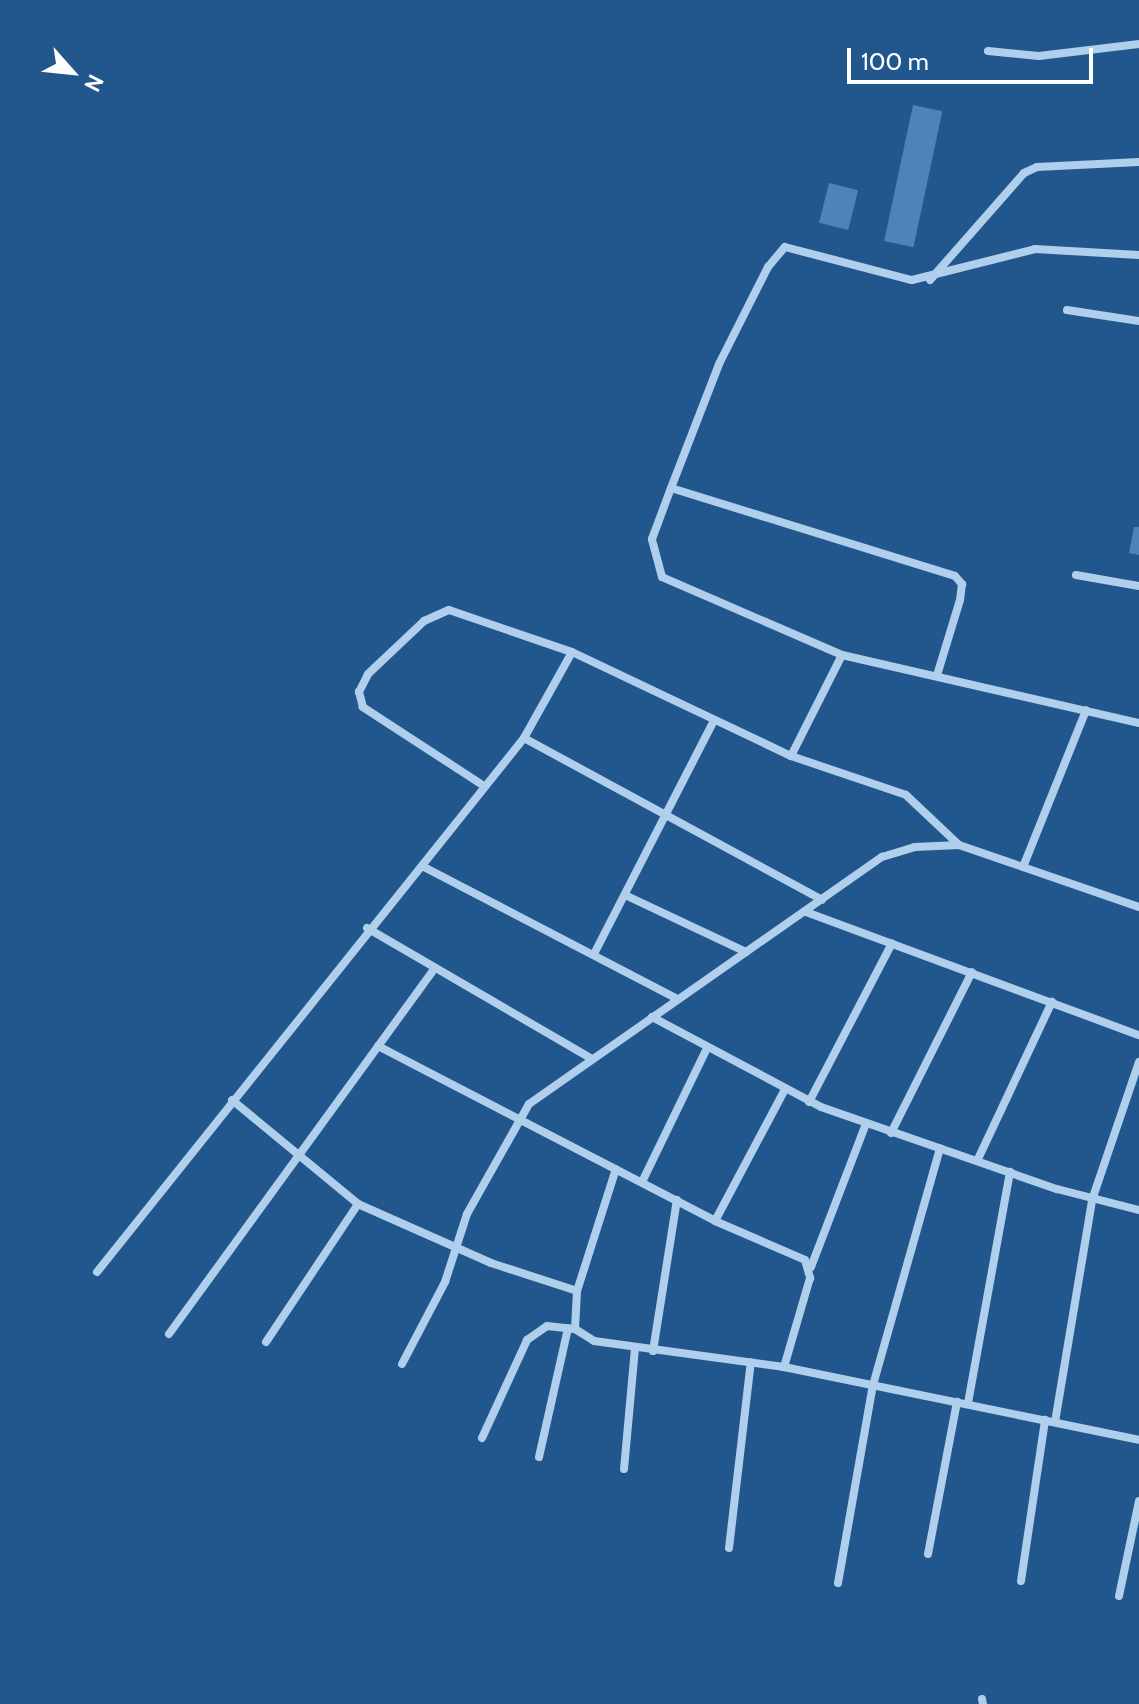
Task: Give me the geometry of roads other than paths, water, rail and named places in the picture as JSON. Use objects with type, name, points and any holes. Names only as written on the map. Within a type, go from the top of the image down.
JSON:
[{"type":"street","points":[[988,51],[1066,55],[1139,44]]},
{"type":"street","points":[[930,280],[1024,173],[1037,167],[1139,162]]},
{"type":"street","points":[[1139,255],[1035,249],[930,280],[785,247],[768,267],[719,364],[652,539],[662,577],[842,655],[1139,723]]},
{"type":"street","points":[[1067,310],[1139,321]]},
{"type":"street","points":[[671,488],[955,576],[962,584],[960,600],[937,675]]},
{"type":"street","points":[[1076,575],[1139,586]]},
{"type":"street","points":[[484,786],[363,707],[359,692],[368,674],[424,621],[449,610],[572,652],[791,756],[906,795],[959,845]]},
{"type":"street","points":[[97,1272],[367,928],[422,866],[524,738],[572,652]]},
{"type":"street","points":[[791,756],[842,655]]},
{"type":"street","points":[[1023,867],[1086,710]]},
{"type":"street","points":[[595,952],[714,720]]},
{"type":"street","points":[[524,738],[822,900]]},
{"type":"street","points":[[402,1364],[445,1282],[456,1246],[514,1121],[590,1058],[882,857],[915,847],[959,845],[1139,907]]},
{"type":"street","points":[[422,866],[595,952],[677,999]]},
{"type":"street","points":[[625,895],[746,952]]},
{"type":"street","points":[[806,912],[1139,1035]]},
{"type":"street","points":[[367,928],[590,1058]]},
{"type":"street","points":[[809,1102],[892,943]]},
{"type":"street","points":[[169,1334],[434,969]]},
{"type":"street","points":[[891,1133],[972,972]]},
{"type":"street","points":[[978,1159],[1052,1002]]},
{"type":"street","points":[[652,1017],[809,1102],[891,1133],[978,1159],[1092,1200],[1139,1210]]},
{"type":"street","points":[[378,1046],[514,1121],[811,1267]]},
{"type":"street","points":[[642,1182],[707,1048]]},
{"type":"street","points":[[1021,1581],[1092,1200],[1139,1062]]},
{"type":"street","points":[[715,1221],[784,1091]]},
{"type":"street","points":[[232,1100],[358,1204],[456,1246],[577,1291]]},
{"type":"street","points":[[784,1367],[811,1267],[866,1124]]},
{"type":"street","points":[[838,1583],[873,1385],[940,1148]]},
{"type":"street","points":[[539,1457],[572,1328],[577,1291],[616,1169]]},
{"type":"street","points":[[968,1403],[1010,1172]]},
{"type":"street","points":[[653,1351],[677,1200]]},
{"type":"street","points":[[266,1342],[358,1204]]},
{"type":"street","points":[[482,1438],[533,1332],[572,1328],[594,1341],[784,1367],[1139,1440]]},
{"type":"street","points":[[624,1469],[635,1348]]},
{"type":"street","points":[[729,1548],[751,1362]]},
{"type":"street","points":[[928,1554],[957,1402]]},
{"type":"street","points":[[1119,1596],[1139,1501]]}]
